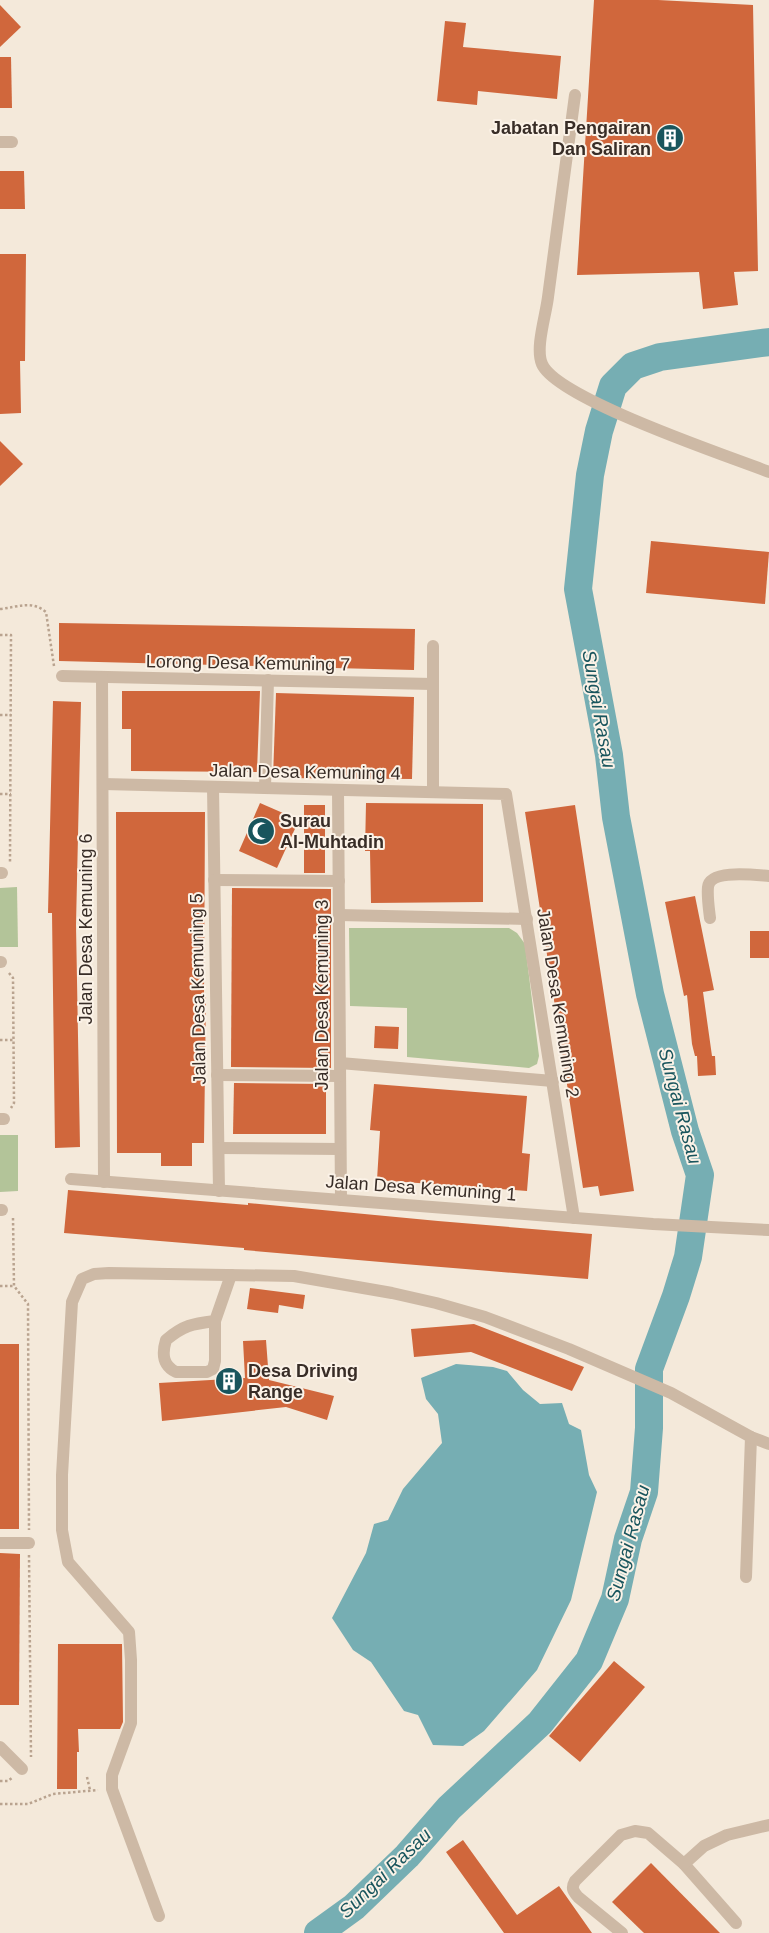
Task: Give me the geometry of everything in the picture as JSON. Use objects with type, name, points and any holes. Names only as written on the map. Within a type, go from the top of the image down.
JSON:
[{"type":"street","points":[[575,94],[547,308],[540,347],[542,364],[550,375],[581,396],[642,423],[769,472]]},
{"type":"street","points":[[433,646],[433,792]]},
{"type":"street","name":"Lorong Desa Kemuning 7","points":[[62,676],[433,684]]},
{"type":"street","name":"Jalan Desa Kemuning 6","points":[[102,677],[104,784],[104,1182]]},
{"type":"street","points":[[265,788],[268,680]]},
{"type":"street","name":"Jalan Desa Kemuning 4","points":[[104,784],[506,794]]},
{"type":"street","name":"Jalan Desa Kemuning 5","points":[[212,787],[219,1191]]},
{"type":"street","name":"Jalan Desa Kemuning 3","points":[[338,790],[341,1200]]},
{"type":"street","name":"Jalan Desa Kemuning 2","points":[[506,794],[574,1218]]},
{"type":"street","points":[[710,918],[708,886],[712,878],[720,875],[769,876]]},
{"type":"street","points":[[214,880],[339,881]]},
{"type":"street","points":[[339,915],[527,919]]},
{"type":"street","points":[[217,1074],[340,1069],[553,1081]]},
{"type":"street","points":[[219,1148],[340,1149]]},
{"type":"street","name":"Jalan Desa Kemuning 1","points":[[71,1179],[653,1224],[769,1230]]},
{"type":"street","points":[[159,1916],[112,1789],[112,1775],[131,1723],[132,1660],[130,1632],[68,1562],[64,1538],[62,1475],[72,1302],[82,1279],[94,1274],[294,1276],[392,1293],[436,1303],[528,1332],[671,1393],[751,1437],[769,1444]]},
{"type":"street","points":[[215,1321],[191,1324],[181,1328],[166,1340],[163,1358],[171,1370],[176,1372],[207,1372],[212,1369],[215,1361],[215,1321],[231,1275]]},
{"type":"street","points":[[746,1577],[751,1437]]},
{"type":"street","points":[[0,1543],[29,1543]]},
{"type":"street","points":[[0,1746],[22,1770]]},
{"type":"street","points":[[684,1864],[704,1846],[727,1835],[769,1825]]},
{"type":"street","points":[[622,1933],[578,1898],[572,1886],[621,1835],[635,1831],[648,1832],[684,1864],[736,1923]]},
{"type":"path","points":[[0,609],[32,604],[46,612],[54,670],[62,676]]},
{"type":"path","points":[[0,635],[11,635],[11,861],[1,873]]},
{"type":"path","points":[[0,715],[11,715]]},
{"type":"path","points":[[0,794],[11,794]]},
{"type":"path","points":[[1,962],[13,978],[14,1040],[14,1103],[2,1119]]},
{"type":"path","points":[[0,1040],[14,1040]]},
{"type":"path","points":[[0,1286],[14,1286],[13,1218],[1,1210]]},
{"type":"path","points":[[87,1777],[90,1790]]},
{"type":"path","points":[[0,1804],[28,1804],[53,1794],[112,1789]]},
{"type":"green space","points":[[17,887],[18,947],[0,947],[0,888]]},
{"type":"green space","points":[[349,928],[509,928],[517,933],[525,944],[539,1056],[537,1064],[529,1068],[407,1057],[407,1008],[350,1006]]},
{"type":"green space","points":[[0,1135],[18,1135],[18,1191],[0,1192]]},
{"type":"water","points":[[456,1364],[493,1367],[507,1371],[523,1390],[540,1404],[562,1403],[569,1424],[581,1430],[589,1475],[597,1492],[571,1600],[537,1670],[484,1731],[463,1746],[433,1745],[418,1715],[404,1711],[371,1662],[353,1650],[332,1618],[366,1553],[374,1524],[388,1520],[403,1489],[442,1443],[438,1414],[426,1399],[421,1378]]},
{"type":"building","name":"Jabatan Pengairan Dan Saliran","points":[[594,0],[658,0],[753,5],[758,271],[734,272],[738,305],[703,309],[699,272],[577,275]]},
{"type":"building","points":[[0,5],[21,27],[0,47]]},
{"type":"building","points":[[445,21],[466,23],[463,47],[561,56],[557,99],[478,91],[477,105],[437,101]]},
{"type":"building","points":[[0,57],[11,57],[12,108],[0,108]]},
{"type":"building","points":[[0,171],[24,171],[25,209],[0,209]]},
{"type":"building","points":[[0,254],[26,254],[25,361],[20,361],[21,413],[0,414]]},
{"type":"building","points":[[0,441],[23,464],[0,486]]},
{"type":"building","points":[[651,541],[769,552],[765,604],[646,593]]},
{"type":"building","points":[[59,623],[415,629],[414,670],[59,661]]},
{"type":"building","points":[[122,691],[260,691],[257,772],[131,771],[131,729],[122,729]]},
{"type":"building","points":[[276,693],[414,697],[412,779],[273,778]]},
{"type":"building","points":[[53,701],[81,702],[76,925],[80,1147],[55,1148],[52,913],[48,913]]},
{"type":"building","points":[[260,803],[299,820],[277,868],[239,851]]},
{"type":"building","points":[[366,803],[483,804],[483,902],[371,903],[370,851],[365,851]]},
{"type":"building","points":[[304,805],[325,805],[325,873],[304,873]]},
{"type":"building","points":[[575,805],[634,1191],[600,1196],[598,1186],[583,1188],[525,812]]},
{"type":"building","points":[[116,812],[205,812],[204,995],[206,995],[204,1143],[192,1143],[192,1166],[161,1166],[161,1153],[117,1153]]},
{"type":"building","points":[[232,888],[331,889],[331,1068],[231,1067]]},
{"type":"building","points":[[695,896],[714,990],[703,992],[712,1056],[715,1056],[716,1075],[698,1076],[697,1056],[695,1056],[692,1044],[687,995],[684,996],[665,902]]},
{"type":"building","points":[[750,931],[769,931],[769,958],[750,958]]},
{"type":"building","points":[[375,1026],[399,1027],[398,1049],[374,1048]]},
{"type":"building","points":[[234,1083],[326,1084],[326,1134],[233,1134]]},
{"type":"building","points":[[374,1084],[527,1096],[522,1153],[530,1154],[527,1191],[377,1180],[380,1131],[370,1130]]},
{"type":"building","points":[[68,1190],[248,1205],[248,1203],[592,1234],[588,1279],[64,1233]]},
{"type":"building","points":[[250,1288],[305,1295],[303,1309],[279,1305],[278,1313],[247,1309]]},
{"type":"building","points":[[474,1324],[584,1367],[572,1391],[471,1352],[414,1357],[411,1329]]},
{"type":"building","name":"Desa Driving Range","points":[[266,1340],[269,1380],[334,1396],[327,1420],[286,1407],[162,1421],[159,1383],[245,1378],[243,1341]]},
{"type":"building","points":[[0,1344],[19,1344],[19,1529],[0,1529]]},
{"type":"building","points":[[0,1553],[20,1554],[19,1705],[0,1705]]},
{"type":"building","points":[[58,1644],[122,1644],[123,1722],[120,1729],[78,1729],[77,1789],[57,1789]]},
{"type":"building","points":[[614,1661],[645,1687],[580,1762],[549,1736]]},
{"type":"building","points":[[463,1840],[517,1915],[559,1886],[592,1933],[504,1933],[446,1852]]},
{"type":"building","points":[[651,1863],[720,1933],[644,1933],[612,1902]]},
{"type":"waterway","name":"Sungai Rasau","points":[[318,1933],[354,1907],[407,1856],[449,1808],[540,1723],[589,1661],[615,1599],[628,1539],[644,1492],[649,1428],[649,1369],[688,1257],[700,1175],[685,1131],[650,994],[616,817],[609,755],[578,589],[590,475],[599,431],[613,386],[633,366],[660,357],[769,342]]},
{"type":"place","name":"Jabatan Pengairan Dan Saliran","points":[[670,138]]},
{"type":"place","name":"Surau Al-Muhtadin","points":[[261,831]]},
{"type":"place","name":"Desa Driving Range","points":[[229,1381]]}]
